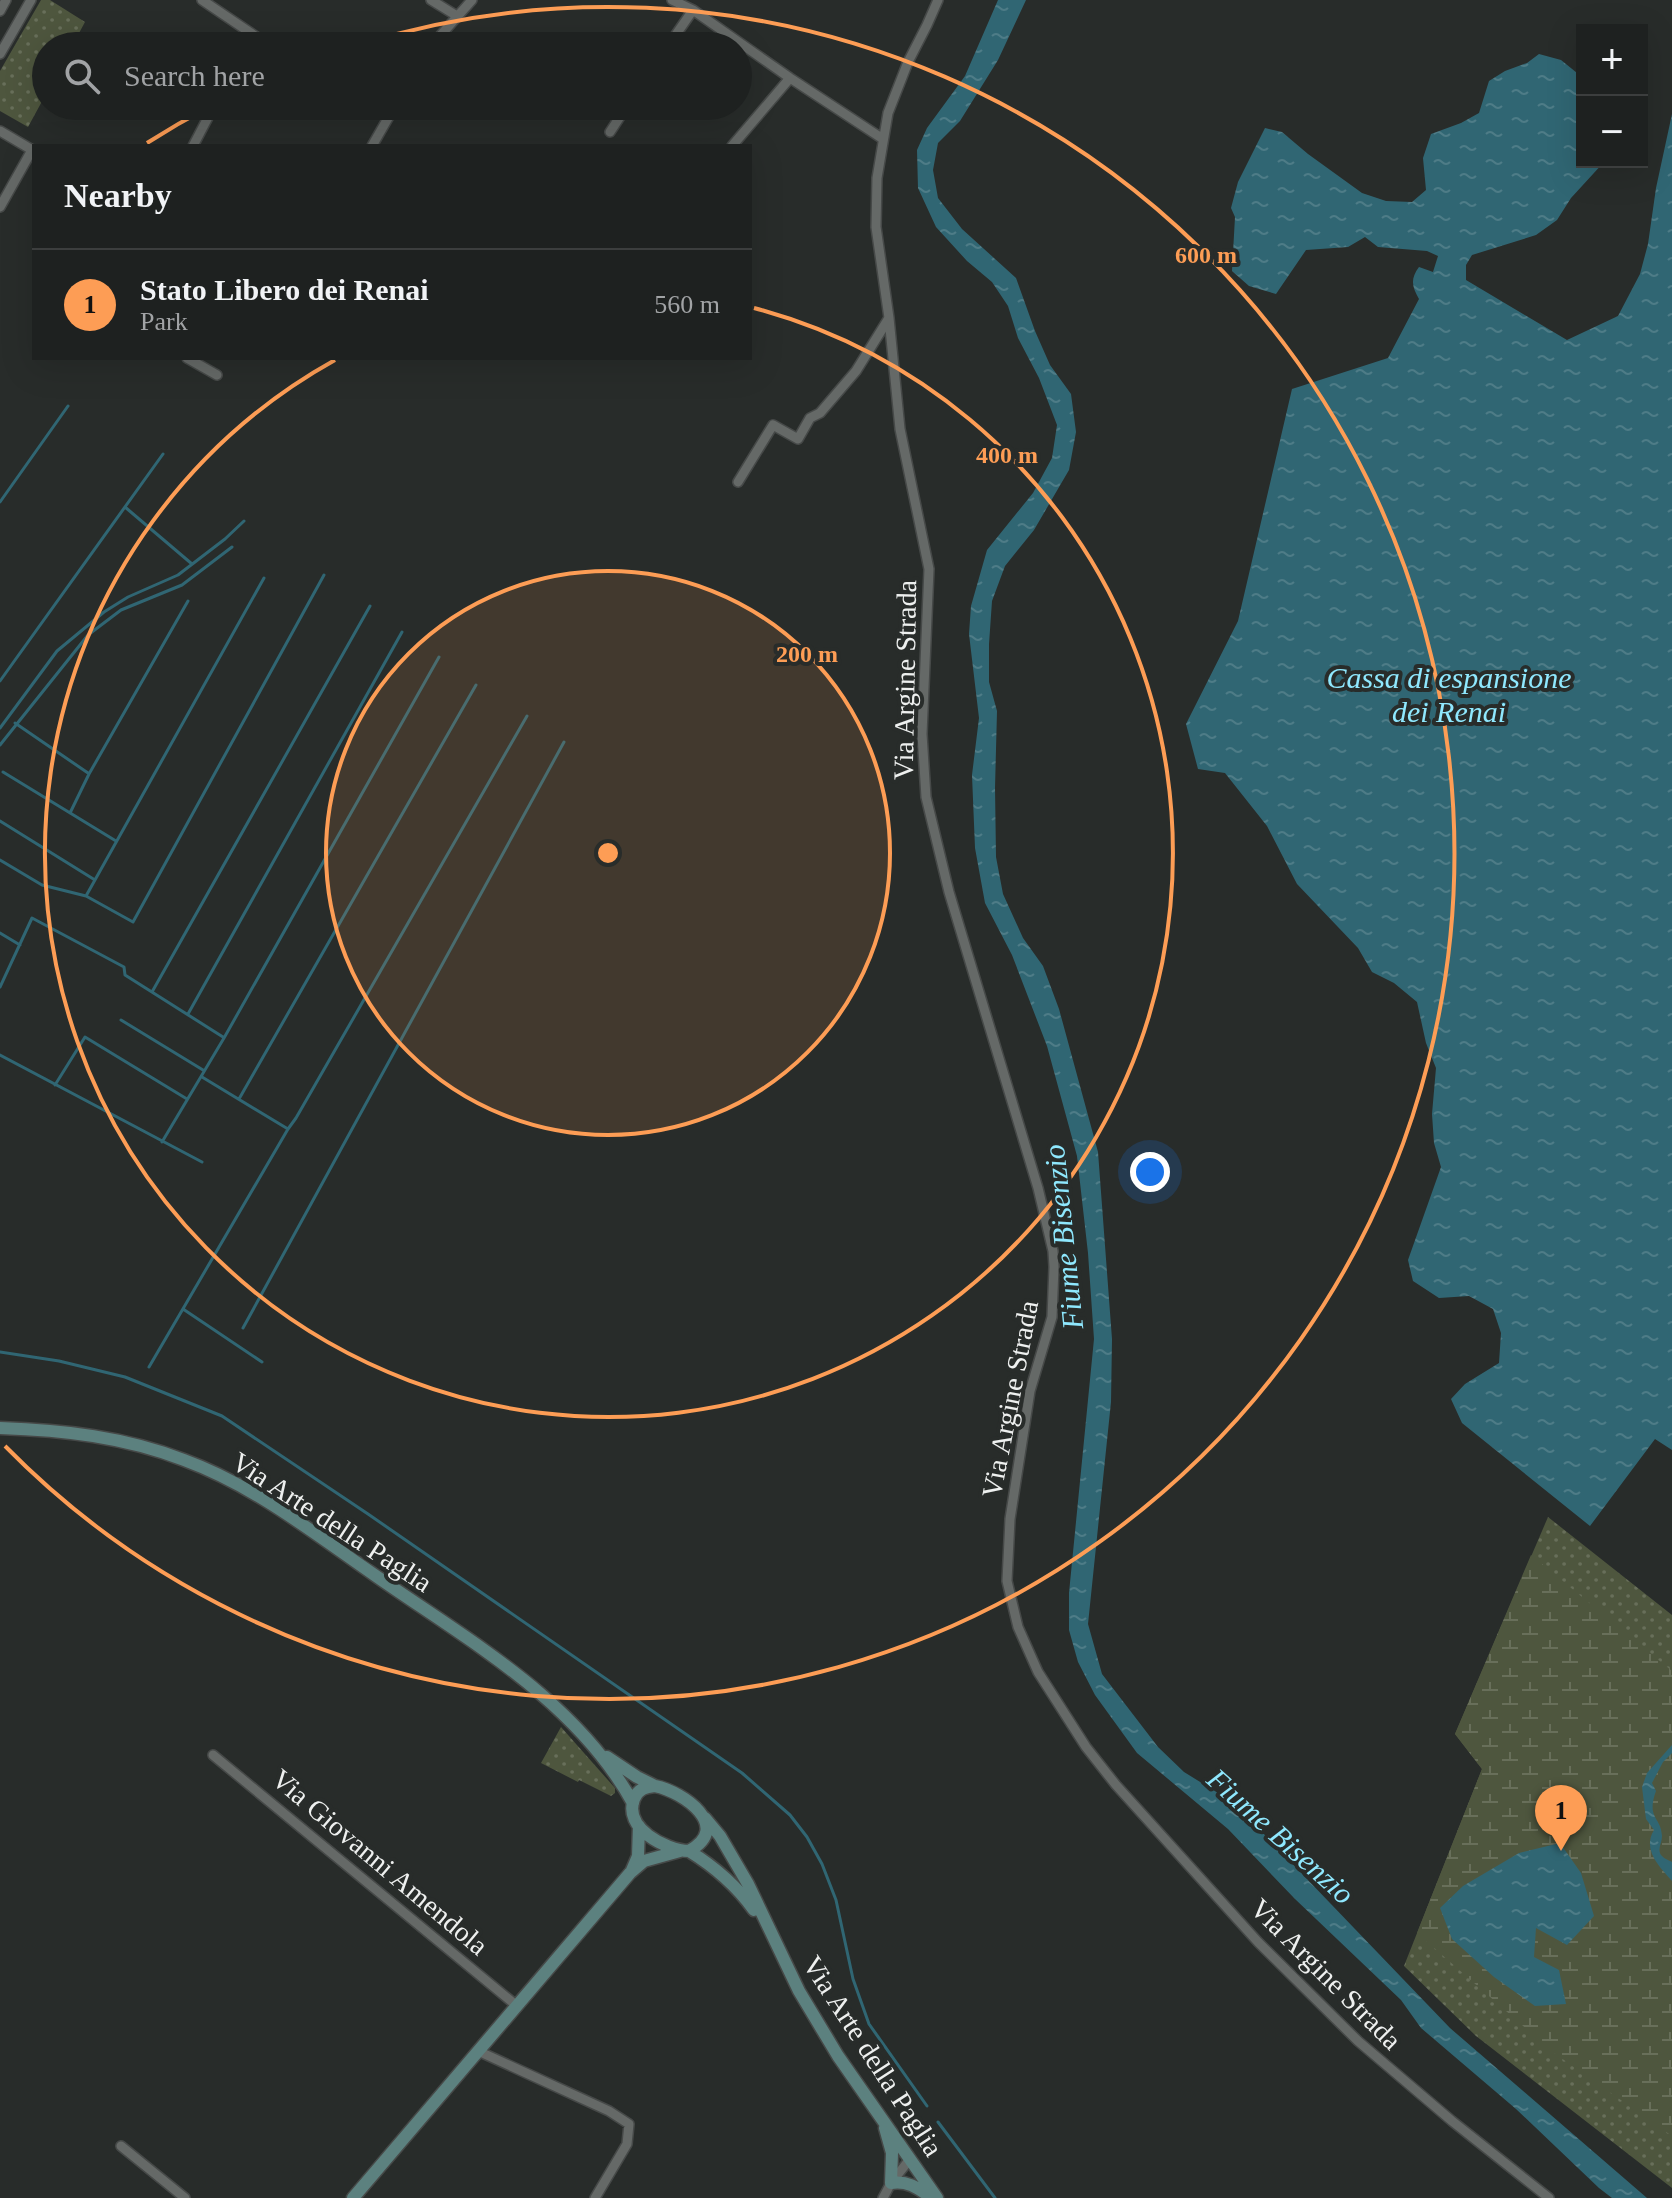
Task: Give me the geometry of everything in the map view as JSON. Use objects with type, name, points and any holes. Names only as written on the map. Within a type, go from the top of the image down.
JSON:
[{"type":"main road","name":"Via Arte della Paglia","points":[[0,1428],[82,1433],[124,1441],[183,1459],[246,1488],[511,1670],[552,1703],[616,1764],[688,1800],[720,1836],[748,1884],[807,2004],[838,2056],[934,2198]]},
{"type":"main road","name":"Via Arte della Paglia","points":[[596,1747],[625,1788],[639,1826],[665,1846],[707,1862],[735,1885],[772,1938]]},
{"type":"main road","points":[[633,1803],[644,1788],[655,1786]]},
{"type":"main road","points":[[353,2198],[630,1873],[644,1861],[684,1851],[703,1841],[705,1818]]},
{"type":"main road","points":[[630,1873],[638,1856],[639,1826]]},
{"type":"main road","points":[[880,2114],[892,2153],[891,2183],[910,2183],[934,2198]]},
{"type":"street","points":[[0,11],[6,0]]},
{"type":"street","points":[[202,0],[247,32]]},
{"type":"street","points":[[431,0],[457,16]]},
{"type":"street","points":[[443,32],[472,0]]},
{"type":"street","points":[[672,0],[693,10],[724,32]]},
{"type":"street","name":"Via Argine Strada","points":[[938,0],[888,113],[876,190],[876,227],[900,429],[929,569],[922,734],[926,797],[949,892],[1038,1188],[1053,1251],[1052,1317],[1030,1391],[1010,1519],[1007,1581],[1018,1627],[1038,1672],[1086,1747],[1116,1785],[1258,1942],[1358,2041],[1549,2198]]},
{"type":"street","points":[[0,54],[29,1]]},
{"type":"street","points":[[678,32],[693,10]]},
{"type":"street","points":[[752,51],[883,139]]},
{"type":"street","points":[[734,144],[790,78]]},
{"type":"street","points":[[194,144],[207,120]]},
{"type":"street","points":[[373,144],[387,120]]},
{"type":"street","points":[[610,132],[618,120]]},
{"type":"street","points":[[0,131],[32,149]]},
{"type":"street","points":[[0,207],[32,152]]},
{"type":"street","points":[[738,482],[773,425],[798,439],[810,418],[820,413],[856,371],[889,318]]},
{"type":"street","points":[[191,360],[217,375]]},
{"type":"street","name":"Via Giovanni Amendola","points":[[213,1755],[517,2006]]},
{"type":"street","points":[[478,2051],[609,2111],[629,2124],[627,2144],[595,2198]]},
{"type":"street","points":[[121,2146],[185,2198]]},
{"type":"street","points":[[883,2198],[910,2159]]},
{"type":"green space","points":[[41,0],[50,0],[85,22],[80,32],[32,32],[32,120],[28,127],[0,111],[0,71]]},
{"type":"green space","points":[[1548,1517],[1672,1615],[1672,2188],[1476,2036],[1404,1966],[1482,1769],[1455,1734]]},
{"type":"green space","points":[[1531,1555],[1672,1671],[1672,2136],[1554,2053],[1417,1933],[1482,1769],[1455,1734]]},
{"type":"green space","points":[[561,1727],[615,1788],[615,1793],[611,1796],[541,1763]]},
{"type":"water","points":[[998,0],[1026,0],[998,60],[960,121],[938,143],[933,170],[938,198],[962,229],[1016,278],[1050,365],[1071,394],[1076,432],[1069,470],[1034,530],[1005,566],[992,601],[989,682],[997,711],[996,857],[1003,894],[1023,938],[1043,966],[1059,1009],[1098,1152],[1112,1339],[1111,1402],[1088,1624],[1102,1674],[1158,1747],[1184,1772],[1218,1793],[1261,1831],[1450,2028],[1647,2198],[1612,2198],[1516,2109],[1421,2028],[1401,2000],[1295,1899],[1228,1829],[1137,1753],[1095,1695],[1078,1662],[1069,1630],[1069,1593],[1094,1339],[1088,1253],[1077,1156],[1047,1046],[1012,955],[985,903],[975,848],[972,775],[979,718],[969,634],[971,606],[987,550],[1033,493],[1052,458],[1057,425],[1039,378],[1018,338],[1008,306],[992,282],[967,261],[936,227],[918,188],[917,150],[927,128],[965,76]]},
{"type":"water","name":"Cassa di espansione dei Renai","points":[[1539,54],[1561,60],[1576,72],[1576,168],[1598,168],[1571,198],[1557,220],[1536,235],[1472,255],[1466,265],[1466,280],[1567,340],[1618,316],[1640,274],[1672,114],[1672,1450],[1655,1439],[1590,1526],[1462,1423],[1451,1399],[1465,1384],[1499,1363],[1501,1333],[1493,1309],[1469,1296],[1439,1298],[1413,1281],[1408,1260],[1441,1167],[1434,1143],[1432,1114],[1436,1068],[1426,1043],[1417,1002],[1394,983],[1372,972],[1358,948],[1297,884],[1267,826],[1225,773],[1198,769],[1186,724],[1238,621],[1292,389],[1388,358],[1419,299],[1413,283],[1414,275],[1419,267],[1433,272],[1438,256],[1427,251],[1378,247],[1365,237],[1348,247],[1306,250],[1276,294],[1249,286],[1232,271],[1235,217],[1231,208],[1238,182],[1265,128],[1282,132],[1362,193],[1386,201],[1412,202],[1426,190],[1423,158],[1431,134],[1479,113],[1489,81]]},
{"type":"water","points":[[1672,1745],[1672,1753],[1663,1762],[1652,1783],[1656,1791],[1653,1812],[1662,1836],[1660,1853],[1672,1862],[1672,1881],[1657,1864],[1651,1851],[1654,1830],[1646,1819],[1642,1787],[1647,1773]]},
{"type":"water","points":[[1560,1843],[1581,1873],[1594,1916],[1567,1945],[1536,1928],[1534,1957],[1559,1970],[1566,2004],[1535,2006],[1494,1977],[1452,1939],[1440,1908],[1463,1886],[1519,1853]]},
{"type":"waterway","points":[[0,502],[68,406]]},
{"type":"waterway","points":[[0,681],[163,454]]},
{"type":"waterway","points":[[125,507],[192,564]]},
{"type":"waterway","points":[[0,728],[57,651],[104,612],[128,597],[178,575],[244,521]]},
{"type":"waterway","points":[[0,745],[88,635],[121,610],[182,585],[232,547]]},
{"type":"waterway","points":[[0,860],[42,885],[86,896],[133,922],[324,575]]},
{"type":"waterway","points":[[86,896],[264,578]]},
{"type":"waterway","points":[[70,813],[188,601]]},
{"type":"waterway","points":[[152,992],[370,606]]},
{"type":"waterway","points":[[188,1014],[402,632]]},
{"type":"waterway","points":[[162,1142],[439,657]]},
{"type":"waterway","points":[[239,1099],[476,685]]},
{"type":"waterway","points":[[149,1367],[527,716]]},
{"type":"waterway","points":[[15,723],[88,773]]},
{"type":"waterway","points":[[243,1328],[564,742]]},
{"type":"waterway","points":[[3,772],[116,841]]},
{"type":"waterway","points":[[0,821],[95,880]]},
{"type":"waterway","points":[[0,987],[32,918],[124,967],[125,975],[223,1037]]},
{"type":"waterway","points":[[0,933],[20,945]]},
{"type":"waterway","points":[[121,1020],[203,1070]]},
{"type":"waterway","points":[[55,1085],[85,1037],[187,1099]]},
{"type":"waterway","points":[[0,1055],[202,1162]]},
{"type":"waterway","points":[[202,1077],[288,1129]]},
{"type":"waterway","points":[[183,1309],[262,1362]]},
{"type":"waterway","points":[[0,1352],[59,1361],[125,1377],[222,1416],[742,1773],[790,1815],[807,1837],[836,1900],[853,1979],[869,2024],[927,2106]]},
{"type":"waterway","points":[[938,2122],[995,2198]]},
{"type":"place","name":"Stato Libero dei Renai","points":[[1561,1851]]},
{"type":"water label","name":"Fiume Bisenzio","points":[[1063,1237]]},
{"type":"water label","name":"Fiume Bisenzio","points":[[1281,1836]]}]
